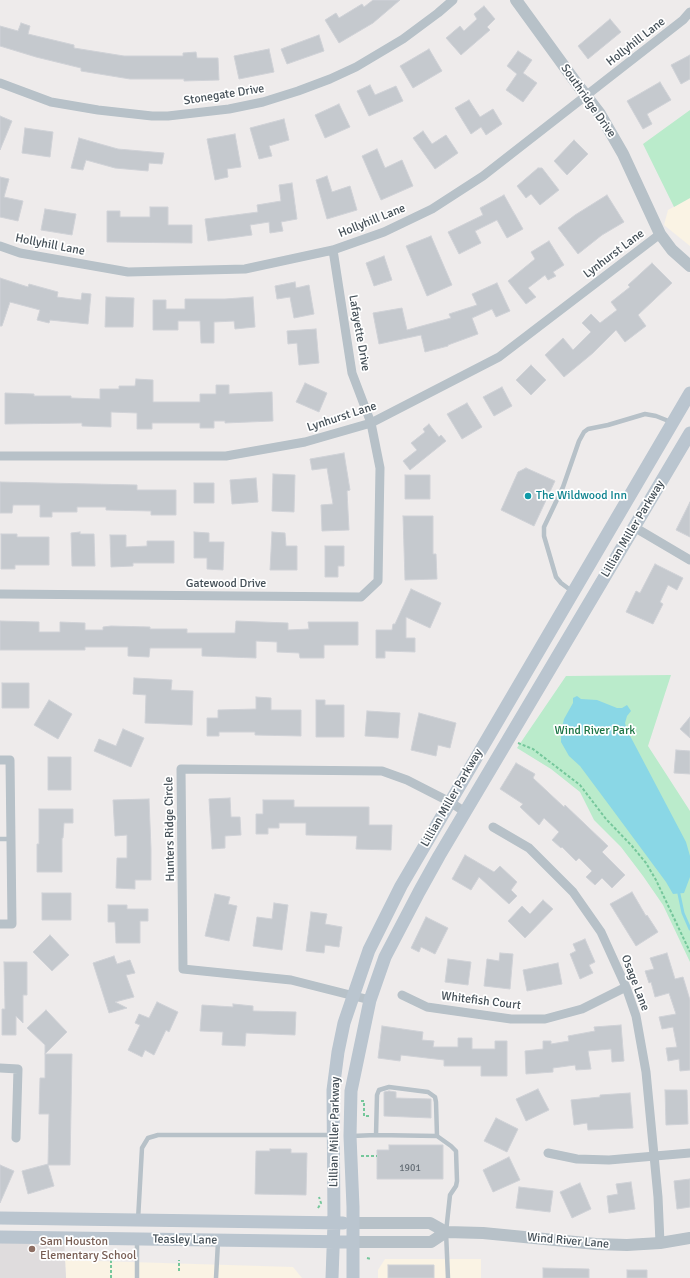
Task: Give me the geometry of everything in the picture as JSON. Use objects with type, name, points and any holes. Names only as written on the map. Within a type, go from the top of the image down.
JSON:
[{"type":"main road","name":"Lillian Miller Parkway","points":[[333,1242],[333,1090],[338,1052],[344,1023],[372,944],[401,886],[690,393]]},
{"type":"main road","name":"Lillian Miller Parkway","points":[[353,1242],[350,1136],[351,1091],[370,1000],[385,957],[419,892],[465,812],[690,433]]},
{"type":"main road","name":"Teasley Lane","points":[[0,1220],[352,1223]]},
{"type":"main road","points":[[0,1220],[5,1237]]},
{"type":"main road","points":[[137,1239],[138,1221]]},
{"type":"main road","name":"Teasley Lane","points":[[5,1237],[353,1242]]},
{"type":"main road","points":[[332,1278],[333,1242]]},
{"type":"main road","points":[[353,1242],[353,1278]]},
{"type":"street","name":"Stonegate Drive","points":[[0,83],[51,102],[98,110],[152,116],[168,116],[229,109],[263,102],[298,91],[356,67],[403,39],[453,0]]},
{"type":"street","name":"Southridge Drive","points":[[516,0],[600,114],[623,154],[660,234],[672,250],[690,266]]},
{"type":"street","name":"Hollyhill Lane","points":[[0,246],[20,253],[128,272],[245,269],[333,250],[384,232],[432,209],[483,176],[683,20],[690,12]]},
{"type":"street","name":"Lynhurst Lane","points":[[0,456],[226,456],[305,442],[371,423],[499,357],[660,234]]},
{"type":"street","name":"Lafayette Drive","points":[[333,250],[352,373],[371,423],[380,468],[379,513]]},
{"type":"street","name":"Gatewood Drive","points":[[0,594],[361,597],[378,581],[379,513]]},
{"type":"street","points":[[634,527],[690,560]]},
{"type":"street","points":[[0,760],[10,760],[12,924],[0,924]]},
{"type":"street","name":"Hunters Ridge Circle","points":[[370,1000],[290,980],[183,968],[181,769],[382,771],[407,780],[450,802],[465,812]]},
{"type":"street","name":"Osage Lane","points":[[493,827],[529,848],[573,892],[601,932],[626,987],[636,1016],[646,1072],[658,1196],[660,1243]]},
{"type":"street","name":"Whitefish Court","points":[[402,995],[427,1007],[511,1019],[545,1019],[582,1009],[626,987]]},
{"type":"street","points":[[0,1068],[18,1069],[16,1138]]},
{"type":"street","points":[[548,1153],[578,1159],[609,1160],[690,1153]]},
{"type":"street","name":"Wind River Lane","points":[[352,1223],[430,1223],[446,1232],[596,1244],[627,1245],[660,1243],[690,1238]]},
{"type":"street","points":[[353,1242],[431,1242],[446,1232]]},
{"type":"lane","points":[[573,592],[556,577],[544,536],[544,527],[563,487],[579,441],[584,432],[588,429],[608,425],[645,414],[656,416],[672,422]]},
{"type":"lane","points":[[0,839],[11,839]]},
{"type":"lane","points":[[376,1134],[377,1095],[379,1090],[389,1087],[433,1094],[436,1099],[437,1136]]},
{"type":"lane","points":[[138,1221],[142,1148],[148,1138],[158,1134],[333,1135]]},
{"type":"lane","points":[[350,1136],[376,1134],[437,1136],[456,1151],[457,1181],[456,1186],[450,1195],[446,1232],[448,1278]]},
{"type":"lane","points":[[137,1239],[137,1278]]},
{"type":"lane","points":[[216,1278],[218,1240]]},
{"type":"path","points":[[517,743],[533,748],[580,785],[606,819],[632,846],[646,863],[656,880],[690,952]]},
{"type":"path","points":[[360,1101],[364,1101],[364,1116],[377,1116]]},
{"type":"path","points":[[360,1156],[377,1156]]},
{"type":"path","points":[[317,1214],[321,1203],[319,1196]]},
{"type":"path","points":[[318,1208],[324,1208]]},
{"type":"path","points":[[111,1258],[111,1278]]},
{"type":"path","points":[[367,1258],[371,1259]]},
{"type":"path","points":[[179,1260],[179,1271]]},
{"type":"shaded area","points":[[690,198],[690,246],[664,225],[668,210]]},
{"type":"shaded area","name":"Sam Houston Elementary School","points":[[0,1238],[64,1238],[66,1278],[0,1278]]},
{"type":"shaded area","points":[[385,1259],[481,1259],[481,1278],[378,1278],[378,1270]]},
{"type":"shaded area","points":[[65,1260],[293,1267],[302,1278],[66,1278]]},
{"type":"green space","points":[[690,110],[690,198],[674,207],[643,144]]},
{"type":"green space","name":"Wind River Park","points":[[671,675],[648,746],[690,811],[690,962],[663,905],[621,847],[594,820],[580,792],[551,769],[517,748],[566,676]]},
{"type":"water","points":[[577,696],[581,699],[597,700],[617,708],[622,708],[627,705],[631,711],[627,716],[625,723],[627,730],[686,842],[690,856],[690,877],[684,893],[673,894],[666,882],[580,766],[569,756],[561,742],[561,731],[564,719],[573,703],[573,698]]},
{"type":"building","points":[[373,0],[400,0],[373,23],[339,43],[325,20],[336,13],[339,18],[362,4],[364,7]]},
{"type":"building","points":[[484,6],[495,19],[487,27],[490,30],[461,55],[446,38],[460,26],[464,31],[477,19],[474,14]]},
{"type":"building","points":[[610,19],[621,32],[588,59],[578,46]]},
{"type":"building","points":[[21,23],[30,26],[28,34],[74,45],[74,48],[124,56],[183,56],[183,53],[196,52],[197,58],[218,58],[219,80],[184,81],[184,79],[130,79],[81,71],[81,68],[0,46],[0,26],[18,31]]},
{"type":"building","points":[[319,35],[324,51],[287,64],[281,49]]},
{"type":"building","points":[[269,49],[274,72],[239,79],[234,56]]},
{"type":"building","points":[[429,49],[442,71],[413,88],[400,66]]},
{"type":"building","points":[[518,51],[532,60],[523,73],[537,83],[523,102],[506,90],[517,74],[507,66]]},
{"type":"building","points":[[690,55],[690,79],[681,84],[671,65]]},
{"type":"building","points":[[660,82],[671,100],[647,114],[652,124],[643,129],[627,101]]},
{"type":"building","points":[[370,85],[375,95],[396,86],[403,101],[369,116],[357,91]]},
{"type":"building","points":[[469,100],[480,117],[493,109],[502,124],[486,135],[481,127],[471,134],[455,108]]},
{"type":"building","points":[[339,104],[350,127],[325,138],[315,115]]},
{"type":"building","points":[[0,116],[12,121],[0,150]]},
{"type":"building","points":[[284,119],[289,140],[269,146],[272,156],[259,159],[250,128]]},
{"type":"building","points":[[25,128],[53,132],[50,157],[22,153]]},
{"type":"building","points":[[423,131],[432,144],[446,135],[458,153],[435,169],[413,138]]},
{"type":"building","points":[[235,134],[241,167],[227,169],[228,177],[215,180],[207,139]]},
{"type":"building","points":[[79,138],[118,149],[164,153],[162,164],[149,163],[148,171],[115,168],[86,160],[83,170],[71,168]]},
{"type":"building","points":[[574,140],[588,154],[567,175],[554,161]]},
{"type":"building","points":[[377,149],[385,168],[402,160],[413,186],[381,200],[362,156]]},
{"type":"building","points":[[538,168],[542,168],[559,190],[540,205],[531,194],[526,198],[517,186]]},
{"type":"building","points":[[327,176],[332,192],[350,186],[357,210],[327,219],[316,180]]},
{"type":"building","points":[[0,177],[9,179],[4,197],[23,201],[18,221],[0,217]]},
{"type":"building","points":[[292,183],[297,219],[281,222],[283,231],[270,233],[269,222],[250,225],[252,235],[208,241],[205,219],[258,212],[257,205],[281,201],[279,185]]},
{"type":"building","points":[[504,195],[523,229],[507,238],[497,220],[475,231],[481,243],[459,254],[448,232],[483,215],[480,208]]},
{"type":"building","points":[[607,195],[624,222],[602,235],[578,254],[558,228],[575,215]]},
{"type":"building","points":[[150,207],[168,207],[168,225],[192,225],[192,243],[107,242],[107,211],[120,211],[120,217],[150,217]]},
{"type":"building","points":[[45,209],[76,214],[72,235],[41,230]]},
{"type":"building","points":[[431,236],[452,285],[427,296],[406,246]]},
{"type":"building","points":[[549,241],[564,265],[553,272],[556,276],[548,280],[545,275],[528,288],[536,297],[526,304],[508,281],[535,259],[531,252]]},
{"type":"building","points":[[384,256],[392,280],[374,286],[366,263]]},
{"type":"building","points":[[652,263],[672,283],[638,315],[646,326],[625,342],[616,330],[593,353],[564,377],[545,355],[563,338],[573,350],[591,332],[582,323],[591,314],[600,323],[617,310],[611,302],[630,287],[628,285]]},
{"type":"building","points":[[0,278],[28,287],[29,284],[58,292],[57,297],[81,300],[82,293],[91,294],[88,324],[50,320],[49,323],[37,320],[40,310],[10,302],[2,326],[0,326]]},
{"type":"building","points":[[295,282],[296,288],[309,285],[314,314],[294,318],[290,297],[277,299],[275,286]]},
{"type":"building","points":[[497,283],[510,311],[496,317],[492,309],[472,318],[478,334],[448,346],[425,352],[421,335],[379,344],[373,313],[402,308],[407,330],[451,318],[449,314],[477,305],[472,294]]},
{"type":"building","points":[[106,297],[134,298],[133,327],[105,327]]},
{"type":"building","points":[[253,297],[255,327],[235,329],[234,321],[214,322],[214,343],[201,343],[200,321],[178,321],[178,330],[153,330],[153,300],[166,300],[166,309],[185,309],[185,299]]},
{"type":"building","points":[[316,329],[319,363],[299,365],[297,343],[288,344],[287,331]]},
{"type":"building","points":[[531,365],[546,380],[531,395],[516,380]]},
{"type":"building","points":[[136,379],[153,380],[153,402],[200,402],[200,394],[216,394],[216,385],[229,385],[229,394],[272,392],[273,421],[225,423],[225,421],[214,421],[214,428],[200,428],[200,423],[152,423],[152,429],[137,429],[137,413],[111,412],[111,427],[82,426],[82,423],[5,424],[5,393],[100,399],[100,389],[119,389],[119,386],[135,386]]},
{"type":"building","points":[[305,383],[327,393],[319,412],[296,402]]},
{"type":"building","points":[[502,387],[512,406],[494,416],[483,397]]},
{"type":"building","points":[[467,403],[482,427],[462,439],[447,414]]},
{"type":"building","points":[[429,424],[439,437],[441,435],[446,441],[410,470],[403,461],[417,450],[411,443],[425,432],[423,429]]},
{"type":"building","points":[[344,453],[350,490],[347,491],[349,530],[322,531],[321,505],[333,504],[327,468],[312,470],[310,459]]},
{"type":"building","name":"The Wildwood Inn","points":[[526,468],[555,481],[534,526],[501,510],[518,472]]},
{"type":"building","points":[[273,474],[295,475],[294,512],[272,511]]},
{"type":"building","points":[[405,475],[430,475],[430,499],[405,499]]},
{"type":"building","points":[[256,478],[258,502],[232,504],[230,480]]},
{"type":"building","points":[[0,482],[137,485],[137,490],[176,490],[176,515],[151,515],[151,511],[106,510],[106,507],[77,507],[77,512],[52,512],[52,517],[40,517],[40,505],[13,505],[12,513],[0,513]]},
{"type":"building","points":[[194,483],[214,483],[214,503],[194,503]]},
{"type":"building","points":[[690,502],[690,537],[676,530]]},
{"type":"building","points":[[403,516],[433,516],[433,554],[436,554],[437,579],[405,580]]},
{"type":"building","points":[[80,532],[80,534],[94,534],[95,566],[72,566],[71,533]]},
{"type":"building","points":[[194,532],[209,533],[209,542],[224,542],[223,570],[207,569],[207,558],[194,558]]},
{"type":"building","points":[[272,532],[285,533],[286,546],[297,546],[297,570],[270,570]]},
{"type":"building","points":[[1,534],[17,534],[17,537],[49,537],[49,565],[15,565],[15,569],[1,569]]},
{"type":"building","points":[[110,535],[126,535],[126,547],[147,546],[147,541],[174,541],[174,563],[133,563],[133,566],[111,567]]},
{"type":"building","points":[[325,546],[344,546],[344,566],[338,566],[338,577],[325,577]]},
{"type":"building","points":[[655,564],[683,578],[677,590],[668,585],[660,602],[663,604],[653,624],[626,612],[636,591],[640,593]]},
{"type":"building","points":[[411,589],[441,603],[430,628],[406,617],[406,638],[415,638],[415,652],[385,651],[385,658],[376,658],[376,630],[392,630],[393,624],[395,624]]},
{"type":"building","points":[[0,621],[39,622],[39,632],[60,632],[60,622],[85,623],[85,630],[103,630],[103,627],[111,626],[150,627],[150,629],[187,629],[187,633],[235,633],[236,621],[288,623],[288,630],[309,629],[308,622],[358,622],[358,645],[324,645],[324,658],[300,658],[299,653],[277,652],[277,642],[256,641],[256,658],[202,656],[202,648],[150,648],[149,657],[128,656],[128,647],[85,647],[85,650],[0,650]]},
{"type":"building","points":[[134,678],[172,680],[171,690],[193,691],[192,725],[145,723],[146,695],[133,694]]},
{"type":"building","points":[[2,683],[29,683],[29,708],[2,708]]},
{"type":"building","points":[[256,697],[271,698],[271,710],[301,710],[301,736],[255,735],[255,732],[219,732],[219,736],[207,736],[207,718],[218,718],[218,710],[256,709]]},
{"type":"building","points":[[49,700],[72,714],[58,739],[34,725]]},
{"type":"building","points":[[316,700],[325,700],[325,705],[344,705],[344,737],[316,737]]},
{"type":"building","points":[[367,711],[400,713],[398,738],[365,736]]},
{"type":"building","points":[[419,713],[456,723],[450,748],[438,745],[436,756],[411,750]]},
{"type":"building","points":[[690,717],[690,738],[680,729]]},
{"type":"building","points":[[123,729],[144,738],[131,767],[94,751],[99,739],[116,746]]},
{"type":"building","points":[[676,750],[690,751],[690,774],[674,773]]},
{"type":"building","points":[[48,757],[71,757],[71,790],[48,790]]},
{"type":"building","points":[[516,763],[535,774],[533,778],[564,807],[565,805],[608,846],[602,852],[625,875],[612,888],[602,878],[595,885],[586,877],[592,871],[579,858],[576,861],[562,847],[561,848],[552,840],[559,832],[544,818],[539,825],[520,807],[523,804],[500,789]]},
{"type":"building","points":[[230,798],[231,817],[240,817],[241,835],[225,836],[225,848],[212,849],[209,799]]},
{"type":"building","points":[[149,799],[151,880],[135,880],[135,889],[116,888],[117,858],[127,858],[127,835],[115,836],[113,800]]},
{"type":"building","points":[[263,800],[294,800],[294,807],[369,807],[369,825],[392,825],[391,850],[356,849],[357,836],[306,835],[306,823],[279,823],[279,828],[268,828],[268,834],[256,834],[256,814],[263,814]]},
{"type":"building","points":[[39,809],[73,809],[73,823],[64,823],[62,838],[62,872],[37,872]]},
{"type":"building","points":[[465,855],[494,872],[500,866],[517,882],[511,890],[517,896],[509,904],[479,877],[471,890],[452,879]]},
{"type":"building","points":[[632,892],[646,916],[647,915],[658,932],[636,946],[610,904]]},
{"type":"building","points":[[42,893],[71,893],[71,920],[42,920]]},
{"type":"building","points":[[215,894],[230,897],[228,904],[237,906],[229,941],[205,936]]},
{"type":"building","points":[[543,900],[553,909],[525,938],[508,921],[522,906],[530,914]]},
{"type":"building","points":[[274,903],[288,905],[282,950],[253,946],[257,917],[272,919]]},
{"type":"building","points":[[108,905],[127,905],[127,909],[148,909],[148,921],[140,921],[140,943],[116,943],[115,922],[108,922]]},
{"type":"building","points":[[311,912],[327,914],[325,924],[342,927],[339,947],[325,945],[324,953],[306,951]]},
{"type":"building","points":[[426,917],[448,928],[435,954],[421,947],[419,952],[411,948]]},
{"type":"building","points":[[50,935],[69,955],[52,971],[33,952]]},
{"type":"building","points":[[585,939],[595,962],[589,965],[593,973],[580,979],[570,954],[576,951],[573,944]]},
{"type":"building","points":[[500,953],[513,954],[510,989],[484,986],[487,959],[499,961]]},
{"type":"building","points":[[667,953],[675,979],[683,977],[690,1000],[690,1070],[680,1071],[679,1059],[668,1061],[666,1048],[677,1047],[673,1027],[662,1029],[659,1017],[676,1014],[669,993],[655,997],[651,982],[649,983],[645,971],[654,969],[650,958]]},
{"type":"building","points":[[114,956],[117,964],[130,960],[135,973],[126,975],[134,997],[115,1002],[127,1008],[109,1013],[93,963]]},
{"type":"building","points":[[448,959],[471,962],[468,985],[445,982]]},
{"type":"building","points":[[4,962],[27,962],[27,995],[23,995],[23,1023],[16,1016],[16,1035],[2,1035],[2,1009],[5,1009]]},
{"type":"building","points":[[558,963],[562,984],[527,991],[523,970]]},
{"type":"building","points":[[157,1002],[178,1012],[169,1032],[166,1030],[154,1055],[145,1050],[142,1057],[128,1050],[140,1025],[135,1023],[139,1014],[149,1018]]},
{"type":"building","points":[[233,1004],[253,1006],[253,1011],[296,1012],[295,1035],[246,1033],[245,1046],[222,1045],[223,1032],[200,1031],[202,1005],[233,1007]]},
{"type":"building","points":[[46,1010],[67,1032],[45,1054],[45,1045],[27,1028]]},
{"type":"building","points":[[621,1025],[624,1061],[612,1062],[611,1049],[588,1051],[591,1069],[576,1070],[575,1065],[553,1068],[553,1072],[526,1074],[525,1051],[543,1049],[543,1041],[551,1041],[551,1044],[569,1041],[568,1036],[595,1031],[594,1027]]},
{"type":"building","points":[[382,1026],[423,1032],[422,1040],[434,1041],[433,1047],[458,1047],[458,1038],[472,1038],[472,1049],[495,1049],[495,1041],[507,1041],[507,1076],[481,1076],[481,1066],[444,1066],[444,1060],[401,1055],[400,1061],[378,1058]]},
{"type":"building","points":[[45,1054],[72,1054],[70,1165],[48,1165],[54,1186],[28,1194],[22,1171],[48,1164],[49,1114],[39,1114],[40,1078],[45,1078]]},
{"type":"building","points":[[538,1089],[549,1110],[526,1121],[516,1099]]},
{"type":"building","points":[[665,1090],[687,1090],[688,1124],[666,1125]]},
{"type":"building","points":[[384,1092],[396,1092],[396,1098],[431,1099],[431,1118],[384,1116]]},
{"type":"building","points":[[630,1093],[633,1128],[588,1130],[587,1123],[574,1125],[571,1100],[600,1097],[600,1095]]},
{"type":"building","points":[[496,1118],[518,1129],[507,1152],[484,1141]]},
{"type":"building","points":[[389,1145],[443,1145],[443,1179],[377,1179],[377,1150],[389,1150]]},
{"type":"building","points":[[270,1149],[291,1149],[291,1153],[307,1153],[306,1195],[255,1194],[256,1151],[270,1151]]},
{"type":"building","points":[[509,1157],[520,1180],[493,1192],[483,1170]]},
{"type":"building","points":[[0,1165],[14,1171],[0,1203]]},
{"type":"building","points":[[690,1179],[690,1207],[677,1209],[674,1181]]},
{"type":"building","points":[[631,1182],[635,1209],[609,1213],[607,1196],[618,1194],[616,1184]]},
{"type":"building","points":[[580,1183],[591,1209],[572,1218],[560,1192]]},
{"type":"building","points":[[519,1187],[553,1191],[550,1212],[516,1208]]},
{"type":"building","points":[[388,1265],[434,1265],[434,1278],[388,1278]]},
{"type":"building","points":[[543,1268],[589,1269],[589,1278],[543,1278]]},
{"type":"building","points":[[627,1270],[647,1270],[647,1278],[627,1278]]},
{"type":"waterway","points":[[679,894],[683,913],[690,929]]},
{"type":"place","name":"The Wildwood Inn","points":[[528,496]]},
{"type":"place","name":"Sam Houston Elementary School","points":[[32,1249]]}]
